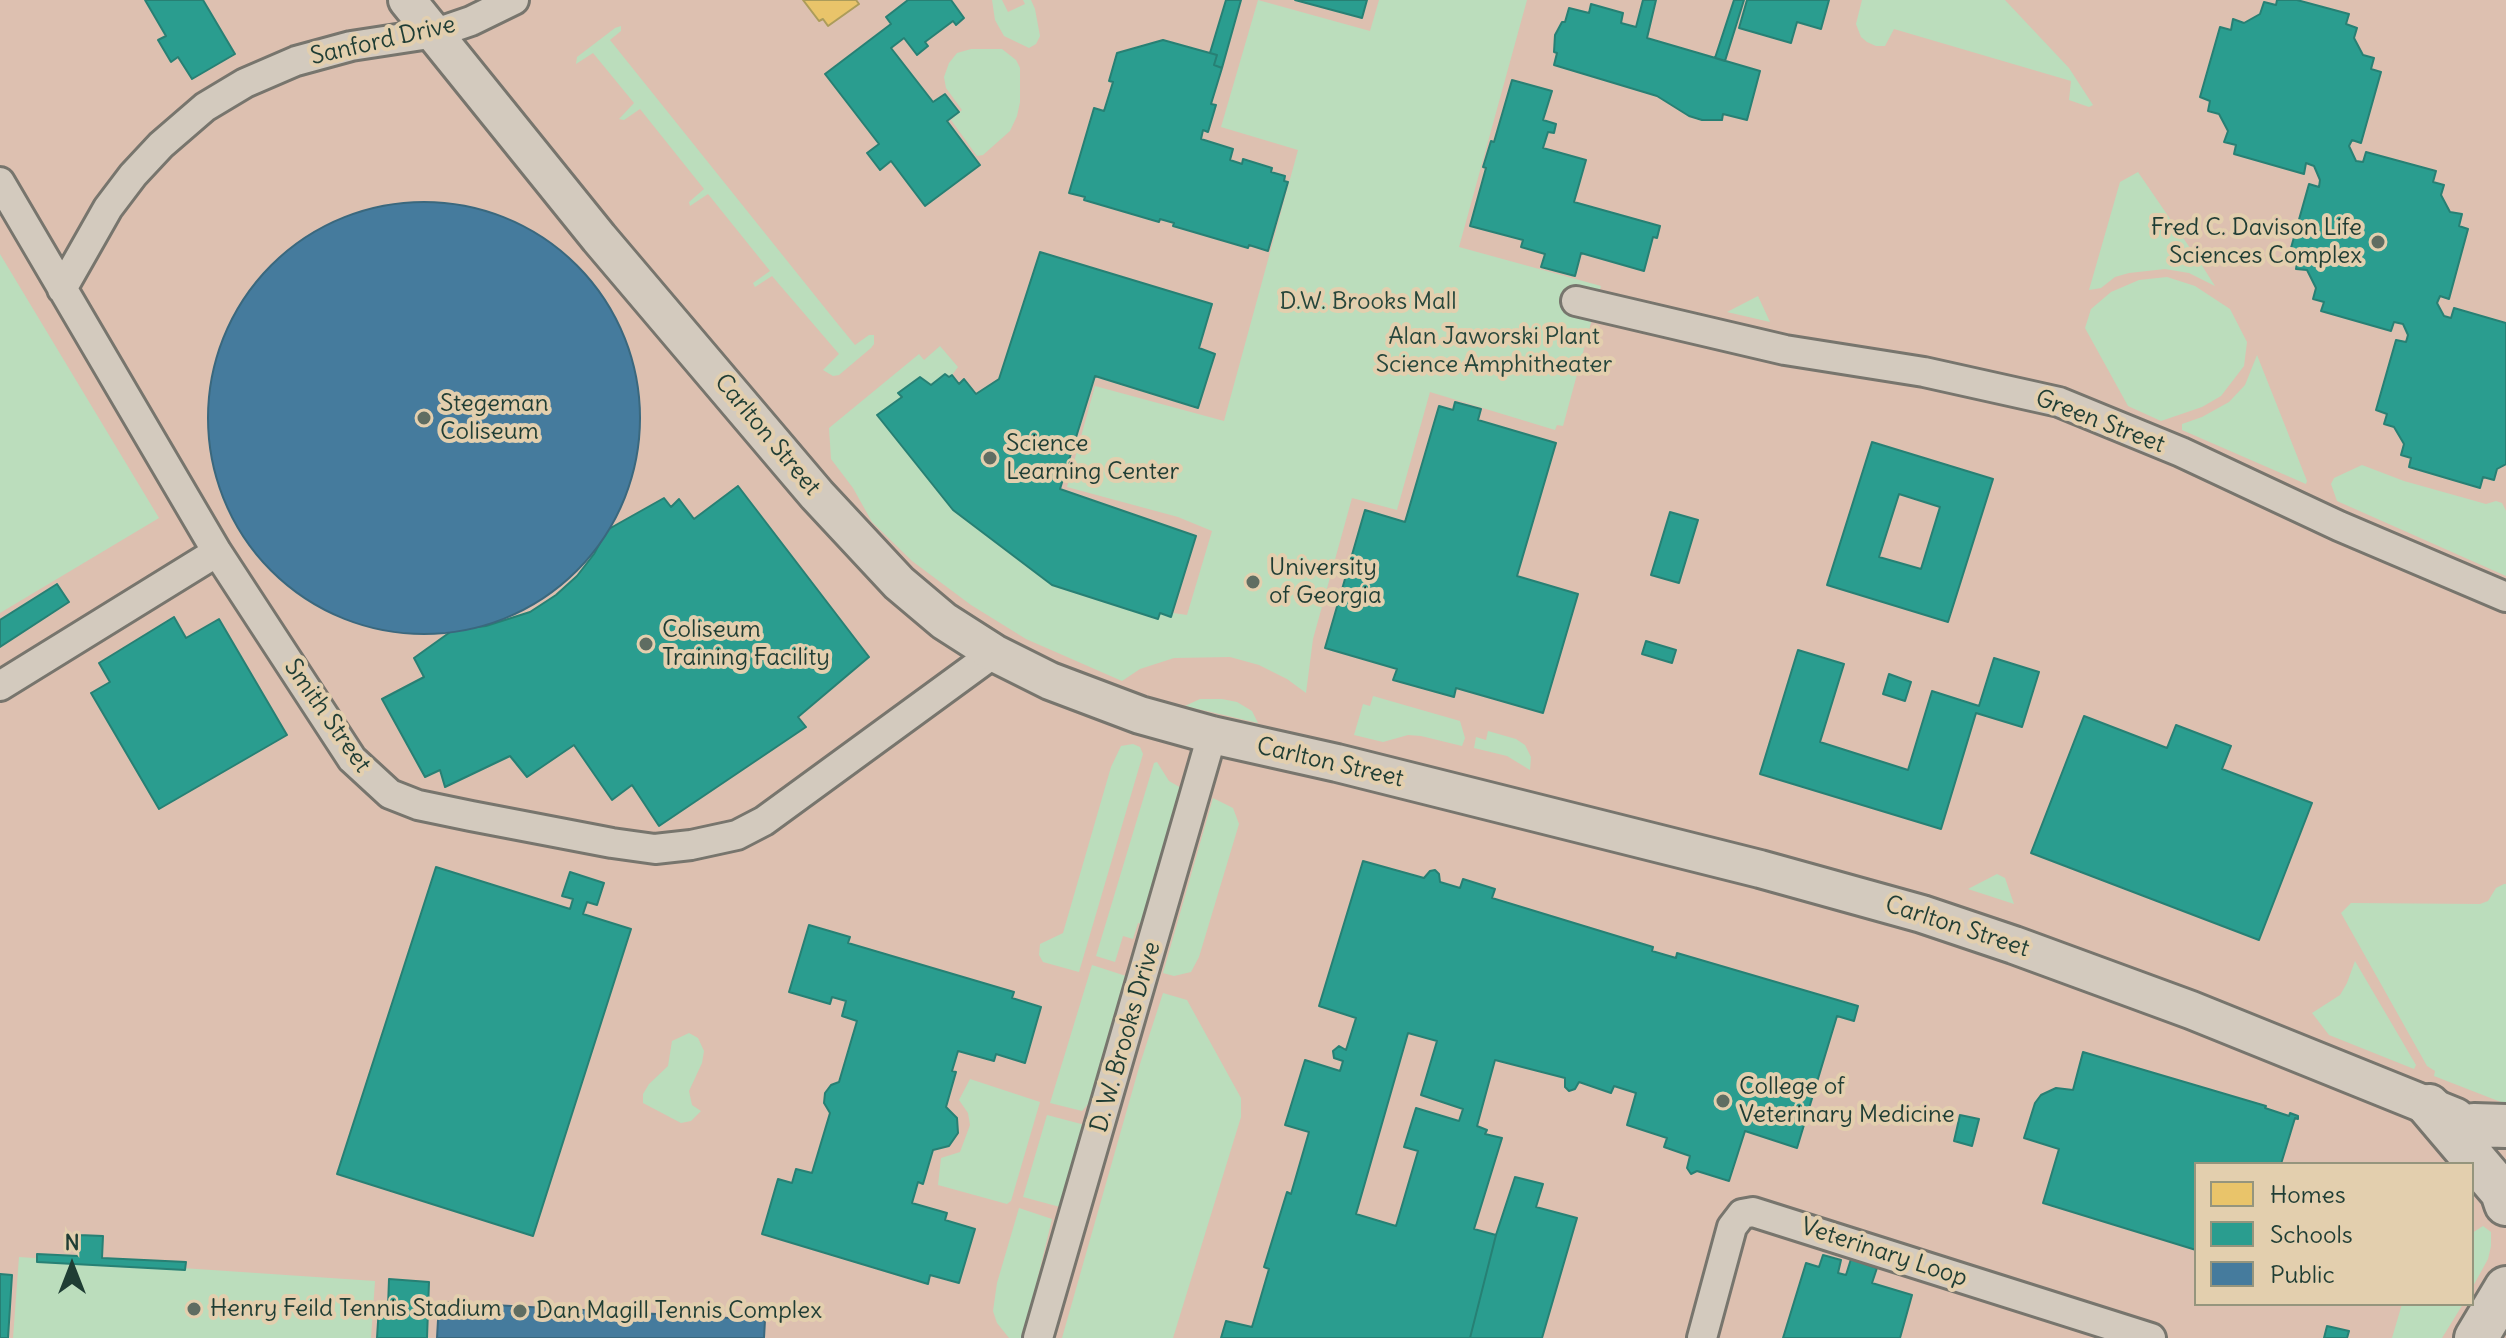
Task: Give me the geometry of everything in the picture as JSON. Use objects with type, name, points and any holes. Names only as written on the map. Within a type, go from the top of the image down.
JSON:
[{"type":"main road","points":[[2429,1106],[2502,1192],[2506,1204]]},
{"type":"main road","points":[[2476,1338],[2506,1287]]},
{"type":"street","name":"Carlton Street","points":[[407,0],[599,238],[817,495],[899,583],[944,621],[994,653],[1108,705],[1212,735],[1337,763],[1760,869],[1922,914],[2191,1010],[2495,1130]]},
{"type":"street","name":"Sanford Drive","points":[[62,289],[108,208],[133,175],[161,145],[205,107],[245,83],[296,61],[351,46],[436,33],[471,21],[514,0]]},
{"type":"street","name":"Smith Street","points":[[0,182],[217,552],[352,759],[390,794],[418,805],[517,826],[655,849],[737,835],[764,821],[994,653]]},
{"type":"street","name":"Green Street","points":[[1576,301],[1771,347],[1924,372],[2059,402],[2181,452],[2339,526],[2506,597]]},
{"type":"street","points":[[0,686],[217,552]]},
{"type":"street","name":"D. W. Brooks Drive","points":[[1038,1338],[1212,735]]},
{"type":"street","name":"Veterinary Loop","points":[[1702,1338],[1732,1227],[1742,1214],[1753,1212],[2151,1338]]},
{"type":"shaded area","name":"University of Georgia","points":[[0,0],[2506,0],[2506,1338],[0,1338]]},
{"type":"green space","points":[[992,0],[1002,0],[1008,12],[1025,4],[1023,0],[1031,0],[1040,36],[1036,44],[1029,48],[1004,36],[995,20]]},
{"type":"green space","name":"D.W. Brooks Mall","points":[[1258,0],[1370,31],[1379,0],[1527,0],[1459,247],[1601,286],[1563,426],[1557,425],[1555,430],[1430,392],[1397,510],[1352,498],[1313,639],[1306,693],[1259,665],[1230,657],[1174,658],[1140,669],[1122,681],[1026,639],[971,605],[912,561],[872,522],[853,488],[831,459],[829,428],[919,354],[924,360],[940,346],[958,367],[952,375],[949,377],[945,374],[931,385],[919,377],[898,393],[1052,585],[1157,619],[1160,613],[1171,617],[1173,613],[1187,615],[1212,531],[1178,517],[1067,487],[1095,386],[1224,421],[1298,150],[1221,127]]},
{"type":"green space","points":[[1862,0],[2005,0],[2069,68],[2093,105],[2089,107],[2069,100],[2071,81],[1894,29],[1885,46],[1867,42],[1861,37],[1856,24]]},
{"type":"green space","points":[[621,26],[621,31],[610,40],[855,345],[874,335],[871,348],[839,375],[833,376],[823,370],[839,354],[772,276],[755,287],[753,283],[770,271],[708,194],[690,206],[689,202],[704,189],[640,109],[624,120],[619,119],[634,103],[593,53],[576,64],[577,57]]},
{"type":"green space","points":[[971,49],[1002,49],[1016,60],[1020,68],[1020,102],[1010,131],[983,155],[977,156],[951,120],[962,110],[946,88],[944,77],[957,53]]},
{"type":"green space","points":[[2138,172],[2215,286],[2189,273],[2165,269],[2129,273],[2115,277],[2101,288],[2089,290],[2120,182]]},
{"type":"green space","points":[[0,254],[159,518],[0,613]]},
{"type":"green space","points":[[2167,277],[2195,286],[2230,309],[2247,342],[2244,366],[2221,396],[2202,407],[2161,421],[2128,406],[2085,328],[2091,309],[2111,292],[2139,280]]},
{"type":"green space","points":[[1758,296],[1770,322],[1727,312]]},
{"type":"green space","points":[[2257,355],[2306,484],[2182,430],[2182,424],[2229,402],[2245,385]]},
{"type":"green space","points":[[2362,465],[2404,481],[2486,504],[2502,503],[2506,511],[2506,576],[2337,501],[2331,484],[2334,478]]},
{"type":"green space","points":[[1373,696],[1460,721],[1465,738],[1462,746],[1421,736],[1408,735],[1383,742],[1354,735],[1363,704],[1370,706]]},
{"type":"green space","points":[[1200,699],[1237,702],[1252,711],[1258,723],[1185,706]]},
{"type":"green space","points":[[1488,731],[1516,739],[1525,745],[1531,757],[1530,770],[1507,756],[1474,748],[1476,737],[1486,740]]},
{"type":"green space","points":[[1133,744],[1140,747],[1143,754],[1079,972],[1043,962],[1039,955],[1040,944],[1063,933],[1111,767],[1121,746]]},
{"type":"green space","points":[[1157,762],[1169,781],[1183,789],[1146,925],[1138,923],[1133,939],[1123,936],[1115,962],[1096,956],[1154,763]]},
{"type":"green space","points":[[1213,798],[1233,808],[1239,824],[1199,957],[1191,972],[1174,976],[1163,973]]},
{"type":"green space","points":[[1997,874],[2005,878],[2014,904],[1968,889]]},
{"type":"green space","points":[[2504,884],[2506,1104],[2434,1076],[2435,1071],[2427,1066],[2341,913],[2351,903],[2480,904],[2488,901],[2496,888]]},
{"type":"green space","points":[[2355,961],[2416,1065],[2414,1069],[2329,1035],[2312,1013],[2340,995]]},
{"type":"green space","points":[[1092,965],[1129,977],[1092,1100],[1082,1111],[1050,1103]]},
{"type":"green space","points":[[1163,993],[1187,1000],[1241,1098],[1241,1117],[1173,1338],[1062,1338],[1140,1064]]},
{"type":"green space","points":[[689,1033],[698,1038],[704,1051],[689,1091],[692,1105],[701,1111],[691,1121],[681,1123],[643,1103],[643,1094],[668,1066],[672,1041]]},
{"type":"green space","points":[[970,1079],[1040,1102],[1011,1201],[1007,1204],[938,1185],[941,1158],[960,1152],[970,1125],[968,1113],[959,1100]]},
{"type":"green space","points":[[1047,1115],[1085,1125],[1060,1207],[1023,1197]]},
{"type":"green space","points":[[1019,1208],[1052,1219],[1024,1335],[1022,1338],[1009,1338],[997,1323],[993,1311],[997,1283]]},
{"type":"green space","points":[[2483,1226],[2491,1232],[2491,1246],[2488,1259],[2474,1284],[2474,1232]]},
{"type":"green space","name":"Henry Feild Tennis Stadium","points":[[19,1257],[375,1281],[371,1338],[13,1338]]},
{"type":"green space","points":[[2401,1306],[2462,1306],[2442,1338],[2392,1338]]},
{"type":"building: Homes","points":[[803,0],[856,0],[859,4],[828,26],[823,19],[819,21]]},
{"type":"building: Schools","points":[[145,0],[203,0],[235,54],[192,79],[178,57],[171,62],[158,40],[166,36]]},
{"type":"building: Schools","points":[[908,0],[951,0],[964,18],[956,25],[953,21],[925,42],[928,46],[917,55],[904,38],[891,48],[933,102],[945,94],[959,112],[947,121],[980,165],[925,206],[891,161],[880,170],[867,153],[879,144],[825,74],[891,24],[886,17]]},
{"type":"building: Schools","points":[[1226,0],[1241,0],[1222,68],[1214,65],[1217,55],[1210,53]]},
{"type":"building: Schools","points":[[1295,0],[1367,0],[1362,18]]},
{"type":"building: Schools","points":[[1643,0],[1656,0],[1647,38],[1760,71],[1747,120],[1723,114],[1722,120],[1702,120],[1689,116],[1657,96],[1554,65],[1557,53],[1554,52],[1555,35],[1565,22],[1569,8],[1589,13],[1591,4],[1623,13],[1621,23],[1636,27]]},
{"type":"building: Schools","points":[[1734,0],[1744,0],[1725,61],[1715,58]]},
{"type":"building: Schools","points":[[1747,0],[1829,0],[1821,29],[1797,22],[1791,43],[1739,28]]},
{"type":"building: Schools","name":"Fred C. Davison Life Sciences Complex","points":[[2277,0],[2297,0],[2349,14],[2346,24],[2357,28],[2354,38],[2363,55],[2374,58],[2371,69],[2381,72],[2361,143],[2352,140],[2349,146],[2356,161],[2363,162],[2366,152],[2436,171],[2433,182],[2444,185],[2441,195],[2450,212],[2462,214],[2459,226],[2468,229],[2449,299],[2440,296],[2437,303],[2444,316],[2451,318],[2454,308],[2506,323],[2506,464],[2497,469],[2494,480],[2483,477],[2480,488],[2409,467],[2411,458],[2401,455],[2404,444],[2394,427],[2384,424],[2387,414],[2376,410],[2396,340],[2406,342],[2408,335],[2403,324],[2394,322],[2391,331],[2321,311],[2324,302],[2313,299],[2316,288],[2307,270],[2296,269],[2298,257],[2289,255],[2309,184],[2319,187],[2320,180],[2314,166],[2306,163],[2304,174],[2234,154],[2236,145],[2224,142],[2228,131],[2219,114],[2208,111],[2210,101],[2200,97],[2220,27],[2231,30],[2233,19],[2244,23],[2260,14],[2264,2],[2276,5]]},
{"type":"building: Schools","points":[[1163,40],[1217,55],[1214,65],[1222,68],[1211,104],[1216,105],[1208,132],[1203,130],[1201,139],[1233,149],[1230,160],[1242,164],[1243,159],[1272,168],[1271,172],[1285,176],[1284,181],[1288,182],[1268,251],[1249,245],[1248,248],[1069,193],[1094,108],[1104,111],[1113,82],[1109,81],[1117,53]]},
{"type":"building: Schools","points":[[1512,80],[1552,91],[1543,120],[1556,124],[1554,133],[1548,132],[1543,148],[1586,160],[1574,202],[1660,226],[1657,238],[1653,237],[1644,271],[1581,253],[1575,276],[1541,267],[1545,254],[1521,247],[1523,240],[1470,226],[1486,168],[1483,167],[1491,141],[1494,142]]},
{"type":"building: Schools","name":"Science Learning Center","points":[[1040,252],[1212,304],[1199,348],[1215,354],[1198,408],[1095,376],[1060,489],[1196,536],[1171,617],[1160,613],[1158,619],[1052,585],[953,510],[877,415],[902,397],[898,393],[920,377],[931,385],[945,374],[949,377],[952,375],[959,384],[964,379],[976,394],[999,379]]},
{"type":"building: Schools","points":[[1455,402],[1481,409],[1478,420],[1556,443],[1517,576],[1578,594],[1543,713],[1456,688],[1454,697],[1393,680],[1397,669],[1325,648],[1365,510],[1405,522],[1439,406],[1453,410]]},
{"type":"building: Schools","points":[[1872,442],[1993,479],[1948,622],[1827,585]],"holes":[[[1899,494],[1940,507],[1921,569],[1879,557]]]},
{"type":"building: Schools","name":"Coliseum Training Facility","points":[[738,486],[869,657],[798,717],[806,727],[659,826],[632,785],[612,800],[574,745],[527,777],[510,756],[445,787],[440,770],[425,777],[382,699],[424,677],[414,658],[453,630],[486,626],[530,612],[577,576],[607,530],[664,498],[671,507],[679,499],[694,519]]},
{"type":"building: Schools","points":[[1670,512],[1698,520],[1679,583],[1651,575]]},
{"type":"building: Schools","points":[[57,584],[69,602],[0,647],[0,620]]},
{"type":"building: Schools","points":[[174,617],[186,638],[219,619],[287,735],[159,809],[91,693],[110,682],[99,663]]},
{"type":"building: Schools","points":[[1646,641],[1676,650],[1672,663],[1642,654]]},
{"type":"building: Schools","points":[[1798,650],[1844,664],[1820,742],[1908,770],[1932,691],[1979,706],[1994,658],[2039,672],[2022,727],[1976,713],[1941,829],[1760,774]]},
{"type":"building: Schools","points":[[1889,674],[1911,682],[1905,701],[1883,694]]},
{"type":"building: Schools","points":[[2084,716],[2167,748],[2176,725],[2231,746],[2222,769],[2312,803],[2259,940],[2031,853]]},
{"type":"building: Schools","name":"College of Veterinary Medicine","points":[[1363,861],[1424,878],[1435,870],[1440,882],[1460,888],[1463,879],[1495,889],[1492,898],[1653,947],[1652,951],[1676,958],[1677,953],[1858,1006],[1854,1021],[1837,1016],[1797,1148],[1745,1131],[1729,1181],[1697,1171],[1691,1174],[1687,1168],[1690,1156],[1664,1147],[1667,1138],[1627,1125],[1636,1093],[1614,1086],[1611,1093],[1579,1082],[1575,1089],[1569,1091],[1565,1087],[1565,1078],[1495,1060],[1477,1126],[1487,1130],[1485,1134],[1502,1138],[1474,1229],[1496,1235],[1470,1338],[1221,1338],[1226,1321],[1252,1327],[1269,1269],[1264,1267],[1287,1192],[1291,1194],[1309,1132],[1285,1125],[1305,1060],[1340,1071],[1343,1061],[1334,1058],[1333,1051],[1339,1046],[1346,1050],[1356,1018],[1319,1006]],"holes":[[[1408,1033],[1437,1041],[1421,1095],[1463,1109],[1459,1121],[1416,1108],[1404,1147],[1418,1151],[1396,1226],[1356,1214]]]},
{"type":"building: Schools","points":[[436,867],[570,909],[573,899],[562,896],[570,872],[604,883],[597,905],[587,902],[583,914],[631,929],[533,1236],[337,1174]]},
{"type":"building: Schools","points":[[809,925],[850,937],[848,943],[1014,992],[1012,998],[1041,1007],[1025,1063],[996,1054],[994,1061],[958,1051],[952,1071],[956,1072],[946,1107],[957,1118],[958,1133],[949,1146],[933,1150],[923,1184],[918,1182],[912,1203],[947,1213],[945,1220],[975,1229],[959,1283],[930,1275],[928,1284],[762,1234],[778,1179],[792,1183],[796,1169],[812,1173],[830,1113],[824,1103],[825,1093],[831,1085],[839,1082],[857,1021],[842,1016],[846,1001],[832,997],[830,1004],[789,992]]},
{"type":"building: Schools","points":[[2083,1052],[2266,1106],[2289,1116],[2290,1113],[2298,1119],[2295,1118],[2282,1162],[2194,1162],[2194,1249],[2043,1203],[2059,1149],[2024,1138],[2035,1103],[2041,1095],[2056,1088],[2073,1090]]},
{"type":"building: Schools","points":[[1960,1115],[1979,1119],[1972,1146],[1954,1141]]},
{"type":"building: Schools","points":[[1515,1177],[1543,1184],[1536,1207],[1577,1218],[1542,1338],[1470,1338],[1496,1235]]},
{"type":"building: Schools","points":[[79,1235],[103,1236],[102,1258],[186,1262],[185,1270],[37,1262],[37,1254],[78,1256]]},
{"type":"building: Schools","points":[[1823,1255],[1841,1260],[1838,1273],[1846,1275],[1851,1259],[1877,1268],[1872,1283],[1912,1295],[1900,1338],[1783,1338],[1806,1263],[1819,1267]]},
{"type":"building: Schools","points":[[0,1274],[12,1275],[8,1338],[0,1338]]},
{"type":"building: Schools","points":[[389,1279],[429,1282],[427,1338],[377,1338],[379,1306],[388,1307]]},
{"type":"building: Schools","points":[[2327,1326],[2349,1331],[2347,1338],[2324,1338]]},
{"type":"building: Public","name":"Stegeman Coliseum","points":[[424,202],[466,206],[507,218],[544,238],[577,265],[604,298],[624,335],[636,376],[640,418],[636,460],[624,501],[604,538],[577,571],[544,598],[507,618],[466,630],[424,634],[382,630],[341,618],[304,598],[271,571],[244,538],[224,501],[212,460],[208,418],[212,376],[224,335],[244,298],[271,265],[304,238],[341,218],[382,206]]},
{"type":"building: Public","name":"Dan Magill Tennis Complex","points":[[439,1302],[765,1320],[764,1338],[437,1338]]},
{"type":"place","name":"Fred C. Davison Life Sciences Complex","points":[[2378,242]]},
{"type":"place","name":"Stegeman Coliseum","points":[[424,418]]},
{"type":"place","name":"Science Learning Center","points":[[990,458]]},
{"type":"place","name":"University of Georgia","points":[[1253,582]]},
{"type":"place","name":"Coliseum Training Facility","points":[[646,644]]},
{"type":"place","name":"College of Veterinary Medicine","points":[[1723,1101]]},
{"type":"place","name":"Henry Feild Tennis Stadium","points":[[194,1309]]},
{"type":"place","name":"Dan Magill Tennis Complex","points":[[520,1311]]},
{"type":"park label","name":"Alan Jaworski Plant Science Amphitheater","points":[[1494,351]]}]
